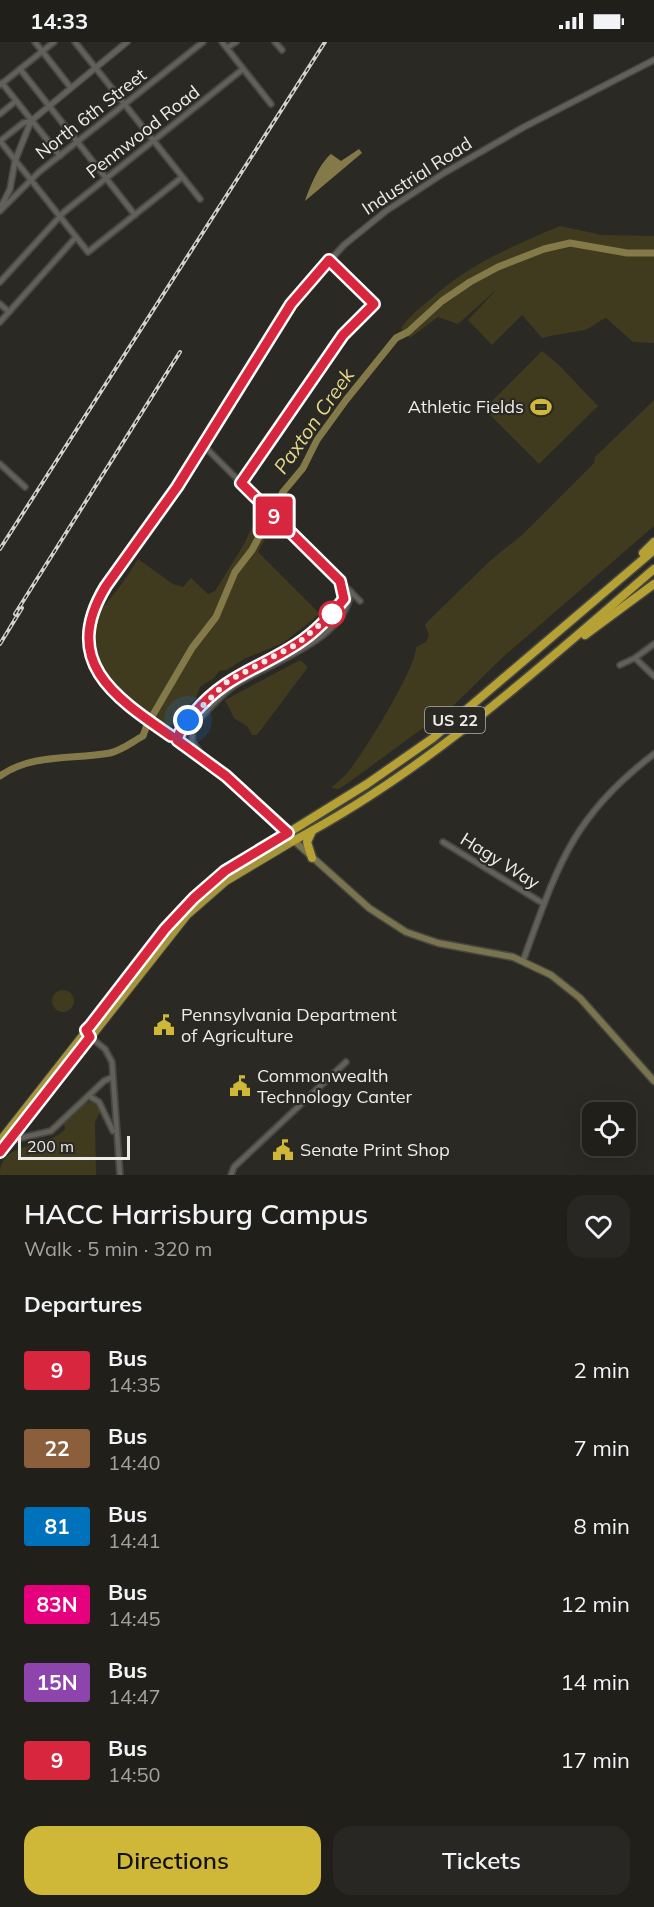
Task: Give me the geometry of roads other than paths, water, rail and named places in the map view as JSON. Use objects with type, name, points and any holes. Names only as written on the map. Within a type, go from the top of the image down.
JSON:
[{"type":"highway","points":[[613,583],[654,542]]},
{"type":"highway","name":"US 22","points":[[2,1146],[165,929],[194,898],[225,871],[290,837],[433,738],[654,550]]},
{"type":"highway","name":"US 22","points":[[290,837],[312,831],[367,798],[441,747],[540,670],[654,569]]},
{"type":"highway","points":[[540,670],[654,584]]},
{"type":"highway","points":[[312,831],[307,842],[312,858]]},
{"type":"main road","points":[[290,837],[374,912],[406,932],[438,943],[494,952],[523,961],[551,975],[573,992],[654,1081]]},
{"type":"street","points":[[35,42],[71,87]]},
{"type":"street","points":[[54,42],[1,84],[60,156]]},
{"type":"street","points":[[75,42],[200,199]]},
{"type":"street","points":[[0,210],[10,189],[15,160],[31,121],[127,42]]},
{"type":"street","name":"North 6th Street","points":[[0,210],[60,156],[203,42]]},
{"type":"street","points":[[222,42],[271,104]]},
{"type":"street","points":[[227,48],[236,42]]},
{"type":"street","points":[[275,42],[282,50]]},
{"type":"street","name":"Industrial Road","points":[[177,740],[116,697],[100,677],[90,650],[91,617],[106,586],[204,446],[291,304],[329,260],[400,201],[524,127],[654,60]]},
{"type":"street","points":[[20,69],[135,214]]},
{"type":"street","name":"Pennwood Road","points":[[0,282],[60,216],[243,69]]},
{"type":"street","points":[[0,114],[16,101]]},
{"type":"street","points":[[31,121],[23,123],[0,141],[88,252],[181,178]]},
{"type":"street","points":[[0,322],[76,237]]},
{"type":"street","points":[[0,304],[9,312]]},
{"type":"street","points":[[177,740],[232,687],[294,655],[318,638],[350,604],[360,601],[204,446]]},
{"type":"street","points":[[0,464],[25,487]]},
{"type":"street","points":[[340,581],[344,599]]},
{"type":"street","points":[[177,740],[188,720],[220,687],[244,671],[301,642],[320,626],[351,592]]},
{"type":"street","points":[[350,604],[351,592]]},
{"type":"street","points":[[620,665],[635,658],[654,644]]},
{"type":"street","points":[[635,658],[654,676]]},
{"type":"street","points":[[194,725],[192,741],[205,759]]},
{"type":"street","points":[[177,740],[205,759],[290,837]]},
{"type":"street","points":[[523,961],[563,857],[584,822],[614,787],[654,754]]},
{"type":"street","name":"Hagy Way","points":[[443,842],[544,904]]},
{"type":"street","points":[[86,1034],[109,1055],[113,1077],[120,1175]]},
{"type":"street","points":[[231,1175],[234,1167],[346,1062]]},
{"type":"street","points":[[2,1146],[20,1137],[49,1132],[100,1085],[113,1077]]},
{"type":"street","points":[[89,1096],[98,1100],[103,1108],[116,1140]]},
{"type":"waterway","name":"Paxton Creek","points":[[0,776],[12,769],[39,760],[110,753],[143,736],[147,725],[192,648],[216,617],[235,572],[252,550],[283,492],[303,468],[317,440],[396,338],[408,332],[442,301],[498,267],[544,249],[570,243],[627,253],[654,253]]},
{"type":"railway","points":[[0,549],[325,42]]},
{"type":"railway","points":[[15,614],[180,352]]},
{"type":"railway","points":[[0,644],[22,608]]},
{"type":"place","name":"Athletic Fields","points":[[541,407]]},
{"type":"place","name":"Pennsylvania Department of Agriculture","points":[[164,1025]]},
{"type":"place","name":"Commonwealth Technology Canter","points":[[240,1086]]},
{"type":"place","name":"Senate Print Shop","points":[[283,1150]]}]
